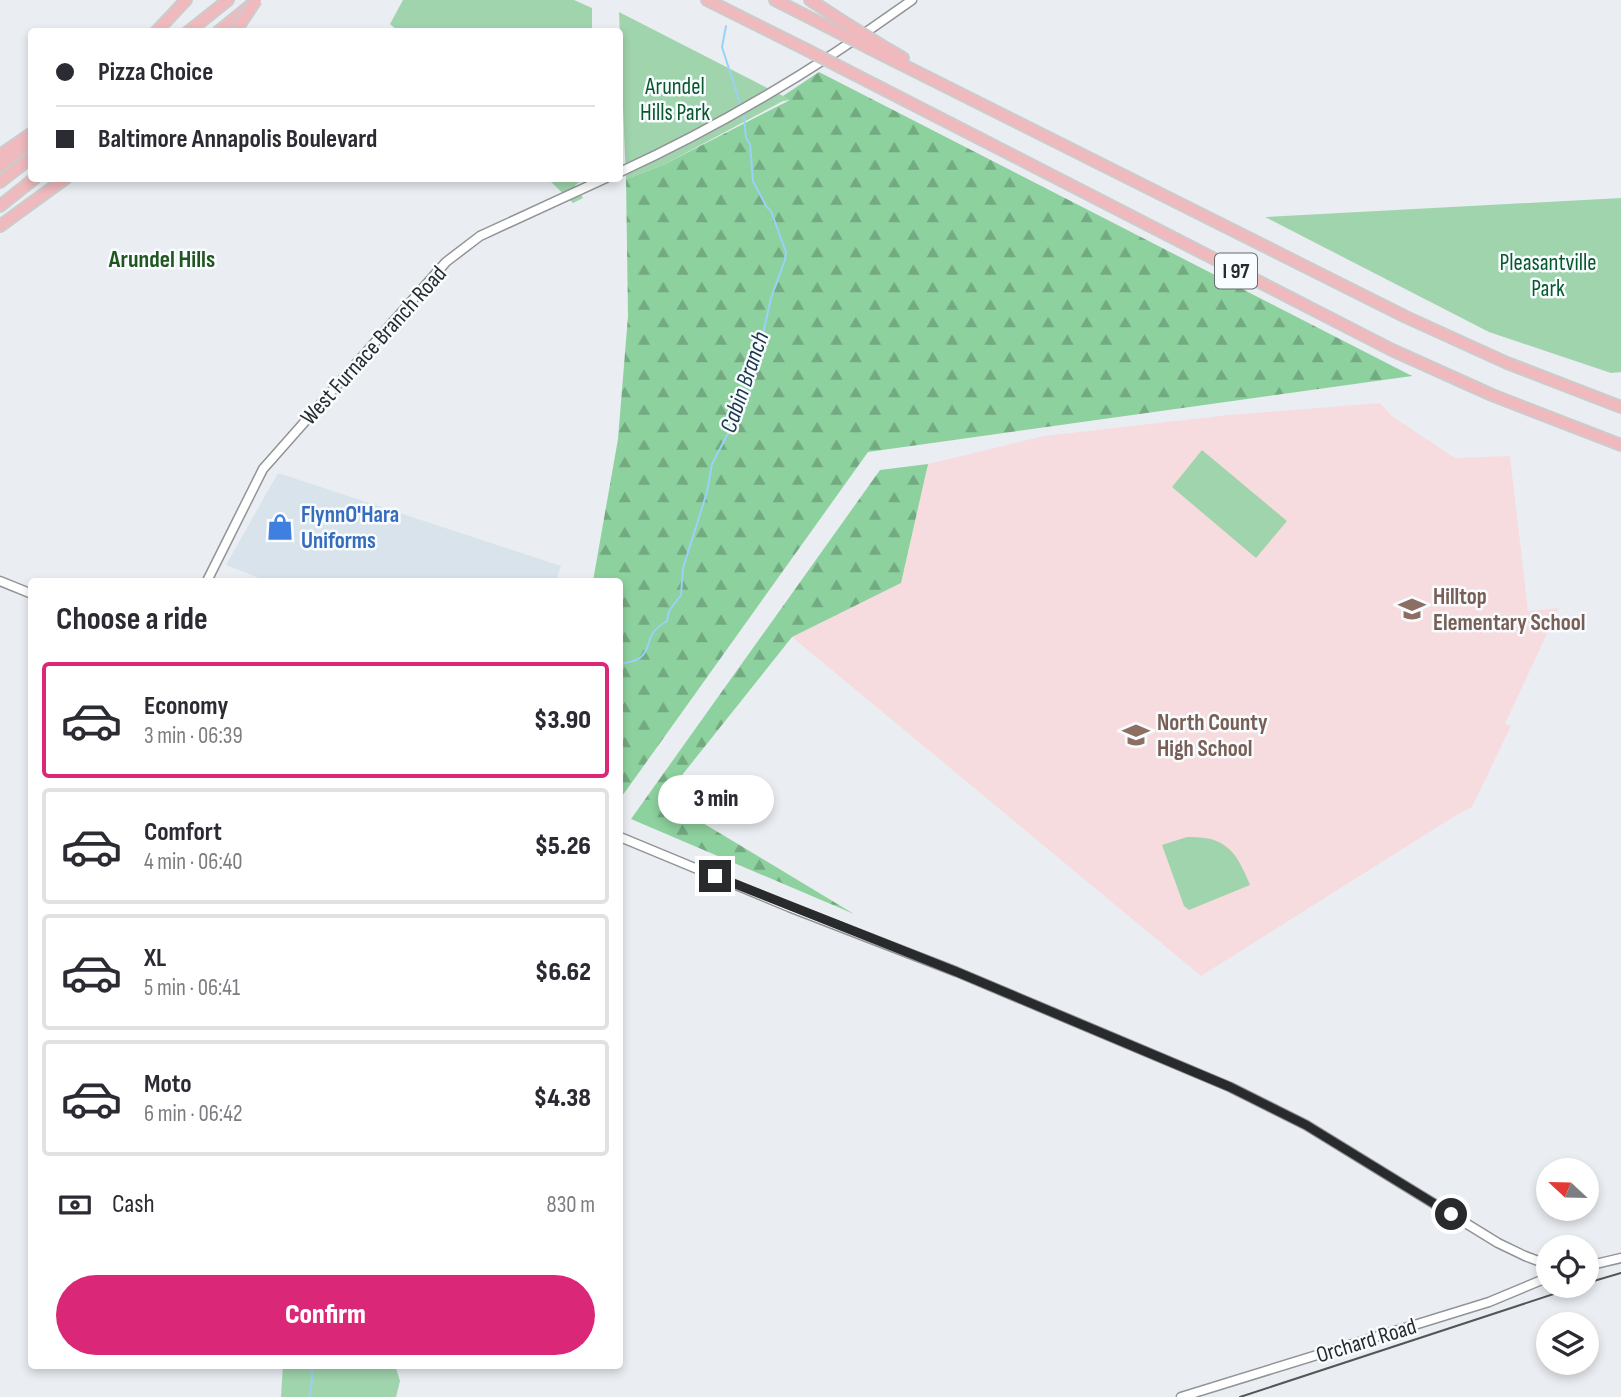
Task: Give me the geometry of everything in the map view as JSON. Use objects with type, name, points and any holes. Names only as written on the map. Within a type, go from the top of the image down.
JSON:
[{"type":"highway","points":[[160,28],[186,0]]},
{"type":"highway","points":[[193,28],[228,0]]},
{"type":"highway","points":[[223,28],[257,0]]},
{"type":"highway","points":[[238,28],[257,0]]},
{"type":"highway","name":"I 97","points":[[708,0],[1404,355],[1492,395],[1621,445]]},
{"type":"highway","points":[[775,0],[836,31],[875,47]]},
{"type":"highway","points":[[810,0],[847,24],[875,47]]},
{"type":"highway","name":"I 97","points":[[875,47],[1431,329],[1507,363],[1621,407]]},
{"type":"highway","points":[[0,155],[28,135]]},
{"type":"highway","points":[[0,166],[28,143]]},
{"type":"highway","points":[[0,182],[28,160]]},
{"type":"highway","points":[[0,206],[30,182]]},
{"type":"highway","points":[[0,226],[60,182]]},
{"type":"main road","points":[[623,171],[682,143],[766,96],[912,0]]},
{"type":"main road","name":"West Furnace Branch Road","points":[[208,578],[263,469],[446,262],[480,236],[597,182]]},
{"type":"main road","points":[[0,581],[28,592]]},
{"type":"main road","points":[[623,838],[789,907],[957,972],[1230,1087],[1306,1125],[1490,1238],[1536,1260]]},
{"type":"main road","points":[[1599,1263],[1621,1258]]},
{"type":"main road","name":"Orchard Road","points":[[1181,1397],[1489,1301],[1536,1282]]},
{"type":"shaded area","name":"North County High School","points":[[1380,403],[1392,416],[1455,458],[1510,456],[1528,611],[1559,608],[1505,724],[1511,726],[1472,807],[1201,976],[792,637],[901,583],[928,464],[1044,436],[1228,415]]},
{"type":"shaded area","points":[[278,473],[561,566],[557,578],[259,578],[226,565]]},
{"type":"green space","name":"Arundel Hills Park","points":[[403,0],[574,0],[592,8],[592,28],[395,28],[390,24]]},
{"type":"green space","name":"Arundel Hills Park","points":[[619,12],[791,100],[783,101],[663,165],[626,179],[623,28],[620,28]]},
{"type":"green space","points":[[819,72],[1412,376],[868,452],[623,795],[623,578],[594,578],[618,439],[628,316],[626,179],[663,165],[790,100],[783,96]]},
{"type":"green space","points":[[551,182],[580,182],[575,185],[583,198],[573,203]]},
{"type":"green space","name":"Pleasantville Park","points":[[1621,198],[1621,372],[1611,373],[1489,332],[1265,217]]},
{"type":"green space","points":[[1202,450],[1287,521],[1256,558],[1172,487]]},
{"type":"green space","points":[[928,464],[901,583],[792,637],[663,799],[854,914],[631,819],[880,470]]},
{"type":"green space","points":[[1187,837],[1211,839],[1228,848],[1240,863],[1250,885],[1189,910],[1184,906],[1162,845]]},
{"type":"green space","points":[[283,1369],[396,1369],[400,1381],[396,1397],[281,1397]]},
{"type":"waterway","name":"Cabin Branch","points":[[726,26],[722,47],[740,103]]},
{"type":"waterway","name":"Cabin Branch","points":[[623,664],[638,659],[645,653],[654,631],[667,621],[669,611],[681,595],[683,568],[707,492],[712,464],[733,424],[760,347],[771,298],[785,260],[786,252],[771,211],[753,181],[750,144],[746,138],[744,117]]},
{"type":"waterway","name":"Cabin Branch","points":[[310,1397],[313,1369]]},
{"type":"tram line","points":[[1599,1279],[1621,1273]]},
{"type":"tram line","points":[[1240,1397],[1541,1298]]},
{"type":"place","name":"FlynnO'Hara Uniforms","points":[[280,527]]},
{"type":"place","name":"Hilltop Elementary School","points":[[1412,609]]},
{"type":"place","name":"North County High School","points":[[1136,735]]},
{"type":"district","name":"Arundel Hills","points":[[162,259]]},
{"type":"route","points":[[715,876],[920,956],[1268,1104],[1451,1214]]}]
